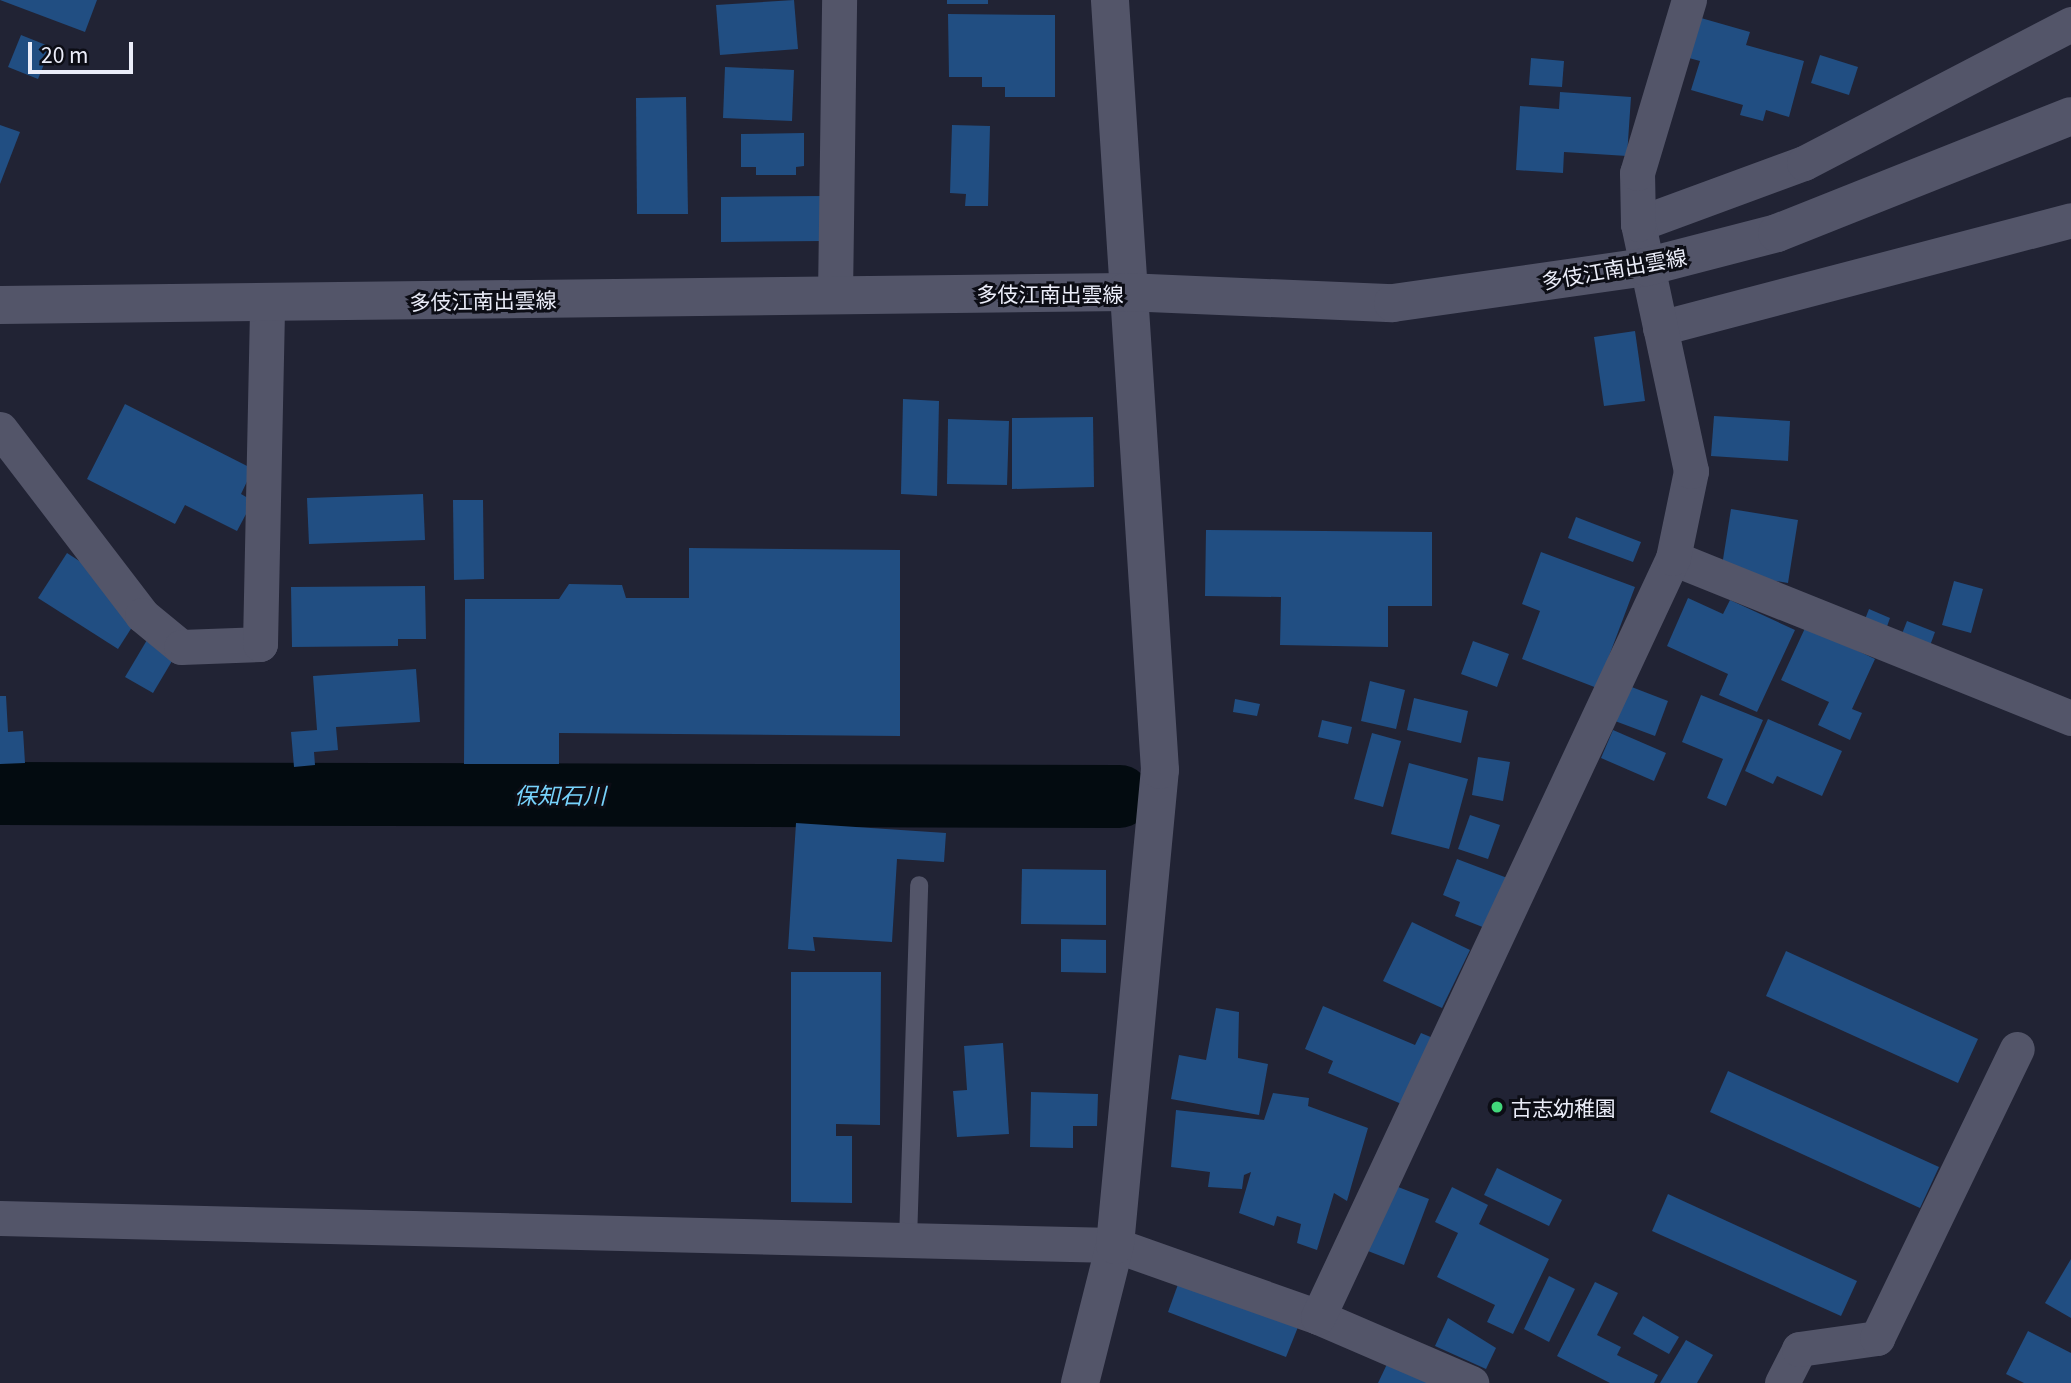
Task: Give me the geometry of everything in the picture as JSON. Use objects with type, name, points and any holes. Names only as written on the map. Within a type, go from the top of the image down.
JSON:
[{"type":"main road","points":[[1080,1383],[1115,1245],[1160,770],[1125,292],[1110,0]]},
{"type":"main road","name":"多伎江南出雲線","points":[[0,305],[1125,292],[1393,303],[1646,267],[1777,233],[2071,117]]},
{"type":"street","points":[[835,295],[839,0]]},
{"type":"street","points":[[1318,1317],[1673,558],[1691,471],[1638,225],[1637,173],[1689,0]]},
{"type":"street","points":[[1638,225],[1804,163],[2071,24]]},
{"type":"street","points":[[1660,328],[2071,220]]},
{"type":"street","points":[[0,429],[142,615],[181,647],[260,644],[267,303]]},
{"type":"street","points":[[1673,558],[2071,718]]},
{"type":"street","points":[[1782,1383],[1800,1349],[1877,1338],[2017,1049]]},
{"type":"street","points":[[0,1218],[1115,1245],[1318,1317],[1471,1383]]},
{"type":"lane","points":[[908,1241],[919,885]]},
{"type":"building","points":[[0,0],[97,0],[85,32]]},
{"type":"building","points":[[794,0],[798,49],[720,55],[716,5]]},
{"type":"building","points":[[947,0],[988,0],[988,4],[947,4]]},
{"type":"building","points":[[948,14],[1055,15],[1055,97],[1005,97],[1005,87],[982,87],[982,77],[949,77]]},
{"type":"building","points":[[1701,18],[1750,32],[1746,45],[1804,61],[1789,117],[1766,110],[1763,121],[1740,115],[1743,105],[1691,90],[1700,61],[1689,58]]},
{"type":"building","points":[[21,35],[51,47],[38,79],[8,67]]},
{"type":"building","points":[[1820,55],[1858,67],[1849,95],[1811,83]]},
{"type":"building","points":[[1531,58],[1564,61],[1562,87],[1529,85]]},
{"type":"building","points":[[725,67],[794,70],[792,121],[723,118]]},
{"type":"building","points":[[1560,92],[1631,97],[1627,156],[1564,152],[1563,173],[1516,170],[1520,106],[1559,109]]},
{"type":"building","points":[[686,97],[688,214],[637,214],[636,98]]},
{"type":"building","points":[[0,125],[20,132],[0,184]]},
{"type":"building","points":[[952,125],[990,126],[988,206],[965,206],[966,194],[950,193]]},
{"type":"building","points":[[804,133],[804,166],[796,167],[796,175],[756,175],[756,167],[741,167],[741,134]]},
{"type":"building","points":[[823,196],[823,241],[721,242],[721,197]]},
{"type":"building","points":[[1635,331],[1645,401],[1604,406],[1594,337]]},
{"type":"building","points":[[903,399],[939,401],[937,496],[901,494]]},
{"type":"building","points":[[125,404],[253,469],[241,494],[253,501],[237,531],[185,505],[175,524],[87,479]]},
{"type":"building","points":[[1714,416],[1790,421],[1788,461],[1711,456]]},
{"type":"building","points":[[1093,417],[1094,487],[1012,489],[1012,418]]},
{"type":"building","points":[[948,419],[1009,421],[1007,485],[947,484]]},
{"type":"building","points":[[423,494],[425,540],[309,544],[307,498]]},
{"type":"building","points":[[453,500],[483,500],[484,579],[454,580]]},
{"type":"building","points":[[1731,509],[1798,520],[1788,583],[1721,572]]},
{"type":"building","points":[[1576,517],[1641,542],[1633,562],[1568,538]]},
{"type":"building","points":[[1206,530],[1432,532],[1432,606],[1388,606],[1388,647],[1280,645],[1281,597],[1205,596]]},
{"type":"building","points":[[689,548],[900,550],[900,736],[559,733],[559,764],[464,764],[465,599],[559,599],[569,584],[622,585],[626,598],[689,598]]},
{"type":"building","points":[[1541,552],[1635,587],[1597,688],[1522,659],[1540,611],[1522,604]]},
{"type":"building","points":[[67,553],[135,597],[134,624],[118,649],[38,598]]},
{"type":"building","points":[[1954,581],[1983,589],[1971,633],[1942,625]]},
{"type":"building","points":[[425,586],[426,639],[398,639],[398,646],[292,647],[291,587]]},
{"type":"building","points":[[1688,598],[1723,614],[1730,600],[1795,630],[1757,712],[1719,695],[1728,674],[1667,646]]},
{"type":"building","points":[[1869,609],[1890,618],[1884,635],[1862,627]]},
{"type":"building","points":[[1907,621],[1935,632],[1928,651],[1900,639]]},
{"type":"building","points":[[1806,626],[1875,659],[1852,709],[1862,713],[1850,740],[1818,725],[1829,702],[1781,680]]},
{"type":"building","points":[[147,640],[175,656],[153,693],[125,677]]},
{"type":"building","points":[[1473,641],[1509,654],[1497,687],[1461,674]]},
{"type":"building","points":[[416,669],[420,722],[336,727],[338,750],[314,752],[315,765],[294,767],[291,732],[317,730],[313,676]]},
{"type":"building","points":[[1370,681],[1405,690],[1396,729],[1361,721]]},
{"type":"building","points":[[1629,686],[1668,701],[1655,736],[1615,721]]},
{"type":"building","points":[[1701,695],[1763,720],[1726,806],[1707,798],[1723,759],[1682,742]]},
{"type":"building","points":[[0,696],[6,696],[8,732],[23,731],[25,763],[0,764]]},
{"type":"building","points":[[1414,698],[1468,711],[1461,743],[1407,730]]},
{"type":"building","points":[[1235,699],[1260,704],[1257,716],[1233,712]]},
{"type":"building","points":[[1768,719],[1842,751],[1822,796],[1777,776],[1773,784],[1745,771]]},
{"type":"building","points":[[1322,720],[1352,727],[1348,744],[1318,737]]},
{"type":"building","points":[[1613,730],[1666,753],[1654,781],[1601,758]]},
{"type":"building","points":[[1372,733],[1401,741],[1383,807],[1354,799]]},
{"type":"building","points":[[1478,757],[1510,762],[1503,801],[1472,795]]},
{"type":"building","points":[[1409,763],[1468,779],[1449,849],[1391,834]]},
{"type":"building","points":[[1470,815],[1500,825],[1488,859],[1458,849]]},
{"type":"building","points":[[796,823],[946,833],[944,862],[897,859],[892,942],[813,937],[815,951],[788,949]]},
{"type":"building","points":[[1457,859],[1510,879],[1490,930],[1455,916],[1460,902],[1443,895]]},
{"type":"building","points":[[1022,869],[1106,870],[1106,925],[1021,924]]},
{"type":"building","points":[[1412,922],[1470,950],[1442,1008],[1383,981]]},
{"type":"building","points":[[1061,939],[1106,940],[1106,973],[1061,972]]},
{"type":"building","points":[[1786,951],[1978,1039],[1958,1083],[1766,996]]},
{"type":"building","points":[[791,972],[881,972],[880,1125],[836,1124],[836,1136],[852,1136],[852,1203],[791,1202]]},
{"type":"building","points":[[1323,1006],[1415,1045],[1421,1033],[1433,1038],[1404,1105],[1328,1073],[1333,1061],[1305,1049]]},
{"type":"building","points":[[1216,1008],[1239,1012],[1238,1058],[1268,1064],[1259,1115],[1171,1099],[1179,1055],[1206,1060]]},
{"type":"building","points":[[1003,1043],[1009,1134],[957,1137],[953,1091],[967,1090],[964,1046]]},
{"type":"building","points":[[1728,1071],[1939,1167],[1920,1208],[1710,1112]]},
{"type":"building","points":[[1031,1092],[1098,1094],[1097,1126],[1073,1126],[1073,1148],[1030,1147]]},
{"type":"building","points":[[1273,1093],[1309,1098],[1308,1106],[1368,1128],[1347,1201],[1334,1193],[1317,1250],[1297,1243],[1301,1224],[1277,1216],[1274,1226],[1239,1213],[1251,1172],[1244,1175],[1242,1189],[1208,1187],[1210,1172],[1171,1167],[1176,1110],[1264,1120]]},
{"type":"building","points":[[1497,1168],[1562,1200],[1549,1226],[1484,1195]]},
{"type":"building","points":[[1393,1185],[1429,1199],[1404,1265],[1368,1251]]},
{"type":"building","points":[[1452,1187],[1488,1205],[1479,1224],[1549,1259],[1513,1334],[1487,1322],[1495,1305],[1437,1277],[1458,1233],[1435,1222]]},
{"type":"building","points":[[1668,1194],[1857,1281],[1841,1316],[1652,1231]]},
{"type":"building","points":[[2071,1259],[2071,1318],[2045,1303]]},
{"type":"building","points":[[1181,1276],[1300,1322],[1286,1357],[1168,1312]]},
{"type":"building","points":[[1549,1276],[1575,1289],[1549,1342],[1524,1329]]},
{"type":"building","points":[[1595,1282],[1618,1293],[1597,1335],[1621,1347],[1617,1355],[1658,1375],[1654,1383],[1610,1383],[1557,1356]]},
{"type":"building","points":[[1643,1316],[1679,1337],[1669,1354],[1633,1334]]},
{"type":"building","points":[[1448,1318],[1496,1348],[1486,1369],[1435,1346]]},
{"type":"building","points":[[2028,1331],[2071,1353],[2071,1383],[2024,1383],[2006,1374]]},
{"type":"building","points":[[1686,1340],[1713,1355],[1697,1383],[1660,1383]]},
{"type":"building","points":[[1388,1362],[1429,1383],[1378,1383]]},
{"type":"waterway","name":"保知石川","points":[[0,793],[1119,796]]},
{"type":"place","name":"古志幼稚園","points":[[1497,1107]]}]
